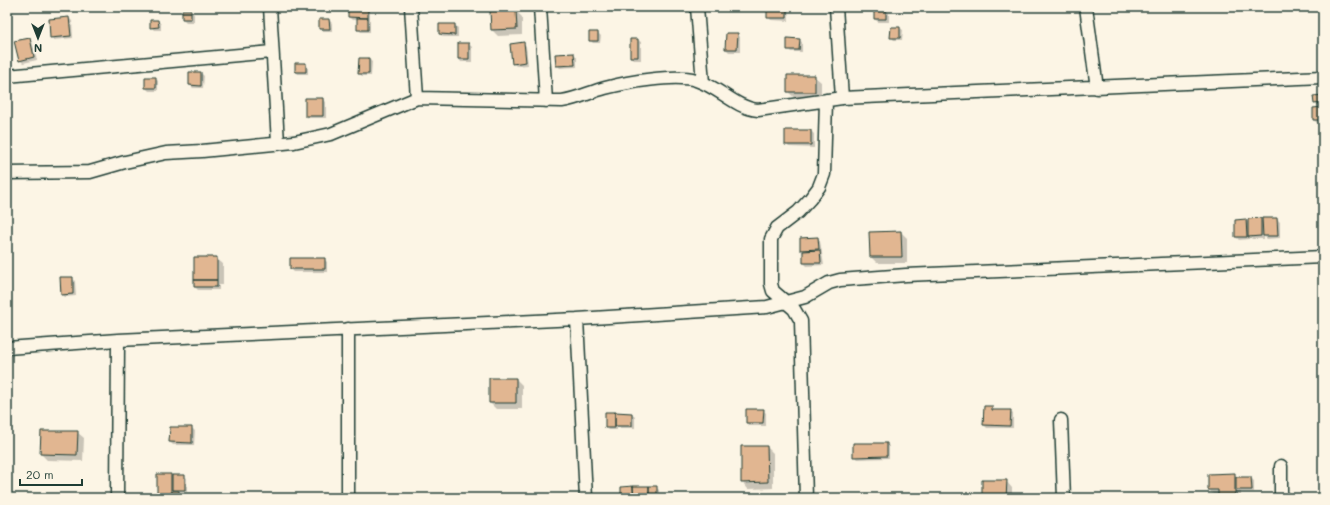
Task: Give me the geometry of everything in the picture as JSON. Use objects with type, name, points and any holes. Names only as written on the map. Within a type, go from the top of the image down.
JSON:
[{"type":"lane","points":[[270,7],[278,143]]},
{"type":"lane","points":[[411,7],[417,98]]},
{"type":"lane","points":[[540,7],[546,101]]},
{"type":"lane","points":[[697,7],[703,83]]},
{"type":"lane","points":[[836,7],[842,98]]},
{"type":"lane","points":[[1086,7],[1097,88]]},
{"type":"lane","points":[[7,76],[272,52]]},
{"type":"lane","points":[[7,173],[90,172],[125,162],[166,153],[278,143],[331,134],[417,98],[546,101],[575,99],[605,88],[663,78],[694,80],[703,83],[749,109],[758,110],[842,98],[1323,77]]},
{"type":"lane","points":[[806,498],[801,321],[799,314],[773,291],[770,284],[770,238],[777,228],[798,212],[810,199],[822,180],[824,174],[826,100]]},
{"type":"lane","points":[[7,348],[118,340],[577,319],[767,306],[786,303],[805,297],[829,283],[852,279],[906,275],[1323,257]]},
{"type":"lane","points":[[577,319],[586,498]]},
{"type":"lane","points":[[348,329],[348,498]]},
{"type":"lane","points":[[117,498],[118,340]]},
{"type":"lane","points":[[1061,420],[1064,498]]},
{"type":"lane","points":[[1280,466],[1281,498]]},
{"type":"building","points":[[348,7],[368,7],[368,18],[348,17]]},
{"type":"building","points":[[767,7],[787,7],[787,18],[767,18]]},
{"type":"building","points":[[874,9],[886,9],[886,19],[874,19]]},
{"type":"building","points":[[182,10],[191,10],[191,19],[182,19]]},
{"type":"building","points":[[516,10],[517,29],[491,30],[490,11]]},
{"type":"building","points":[[69,17],[71,36],[50,38],[49,19]]},
{"type":"building","points":[[357,18],[368,18],[368,30],[357,30]]},
{"type":"building","points":[[319,19],[329,19],[330,29],[319,29]]},
{"type":"building","points":[[150,20],[158,20],[159,27],[150,28]]},
{"type":"building","points":[[439,24],[455,24],[455,35],[439,34]]},
{"type":"building","points":[[891,27],[900,27],[900,38],[890,38]]},
{"type":"building","points":[[589,32],[598,32],[598,41],[589,41]]},
{"type":"building","points":[[726,33],[738,33],[737,49],[725,49]]},
{"type":"building","points":[[30,38],[34,57],[19,61],[14,41]]},
{"type":"building","points":[[787,38],[800,39],[799,50],[787,50]]},
{"type":"building","points":[[630,39],[638,39],[638,57],[630,57]]},
{"type":"building","points":[[524,42],[526,62],[512,64],[510,44]]},
{"type":"building","points":[[458,43],[469,43],[469,59],[458,59]]},
{"type":"building","points":[[574,53],[575,65],[556,66],[555,54]]},
{"type":"building","points":[[359,58],[369,58],[369,74],[358,74]]},
{"type":"building","points":[[295,63],[306,63],[306,72],[295,72]]},
{"type":"building","points":[[189,72],[201,72],[201,86],[189,85]]},
{"type":"building","points":[[787,75],[815,75],[815,92],[787,92]]},
{"type":"building","points":[[145,77],[156,77],[156,88],[145,88]]},
{"type":"building","points":[[1323,95],[1323,103],[1314,104],[1313,96]]},
{"type":"building","points":[[305,98],[323,98],[323,116],[305,116]]},
{"type":"building","points":[[1323,107],[1323,120],[1313,120],[1313,108]]},
{"type":"building","points":[[785,130],[811,130],[811,145],[785,145]]},
{"type":"building","points":[[1261,218],[1261,236],[1248,237],[1248,219]]},
{"type":"building","points":[[1262,218],[1277,218],[1278,236],[1263,236]]},
{"type":"building","points":[[1246,219],[1247,237],[1235,237],[1235,220]]},
{"type":"building","points":[[901,231],[902,257],[870,257],[869,232]]},
{"type":"building","points":[[818,237],[819,249],[800,250],[800,238]]},
{"type":"building","points":[[820,250],[821,263],[803,263],[803,251]]},
{"type":"building","points":[[194,257],[217,257],[217,280],[194,280]]},
{"type":"building","points":[[290,258],[325,258],[325,269],[290,269]]},
{"type":"building","points":[[60,277],[73,277],[73,294],[61,295]]},
{"type":"building","points":[[194,280],[217,280],[217,287],[194,287]]},
{"type":"building","points":[[489,378],[516,378],[516,403],[489,403]]},
{"type":"building","points":[[984,406],[992,406],[992,410],[1011,410],[1010,426],[983,425]]},
{"type":"building","points":[[746,409],[764,409],[763,423],[746,423]]},
{"type":"building","points":[[605,412],[615,412],[615,428],[605,428]]},
{"type":"building","points":[[615,412],[632,413],[632,426],[615,426]]},
{"type":"building","points":[[170,427],[192,427],[192,443],[169,442]]},
{"type":"building","points":[[41,431],[78,431],[77,455],[40,454]]},
{"type":"building","points":[[853,443],[887,443],[887,456],[853,457]]},
{"type":"building","points":[[741,446],[767,446],[768,482],[741,483]]},
{"type":"building","points":[[1235,473],[1235,498],[1218,498],[1218,490],[1208,490],[1208,474]]},
{"type":"building","points":[[157,474],[171,474],[171,498],[157,498]]},
{"type":"building","points":[[172,475],[185,475],[185,490],[172,490]]},
{"type":"building","points":[[1236,477],[1251,477],[1252,490],[1236,490]]},
{"type":"building","points":[[982,480],[1007,480],[1006,498],[982,498]]},
{"type":"building","points":[[633,486],[649,486],[649,498],[634,498]]},
{"type":"building","points":[[633,486],[633,498],[621,498],[621,487]]},
{"type":"building","points":[[649,486],[657,486],[657,497],[649,497]]},
{"type":"building","points":[[172,491],[179,491],[179,498],[172,498]]}]
